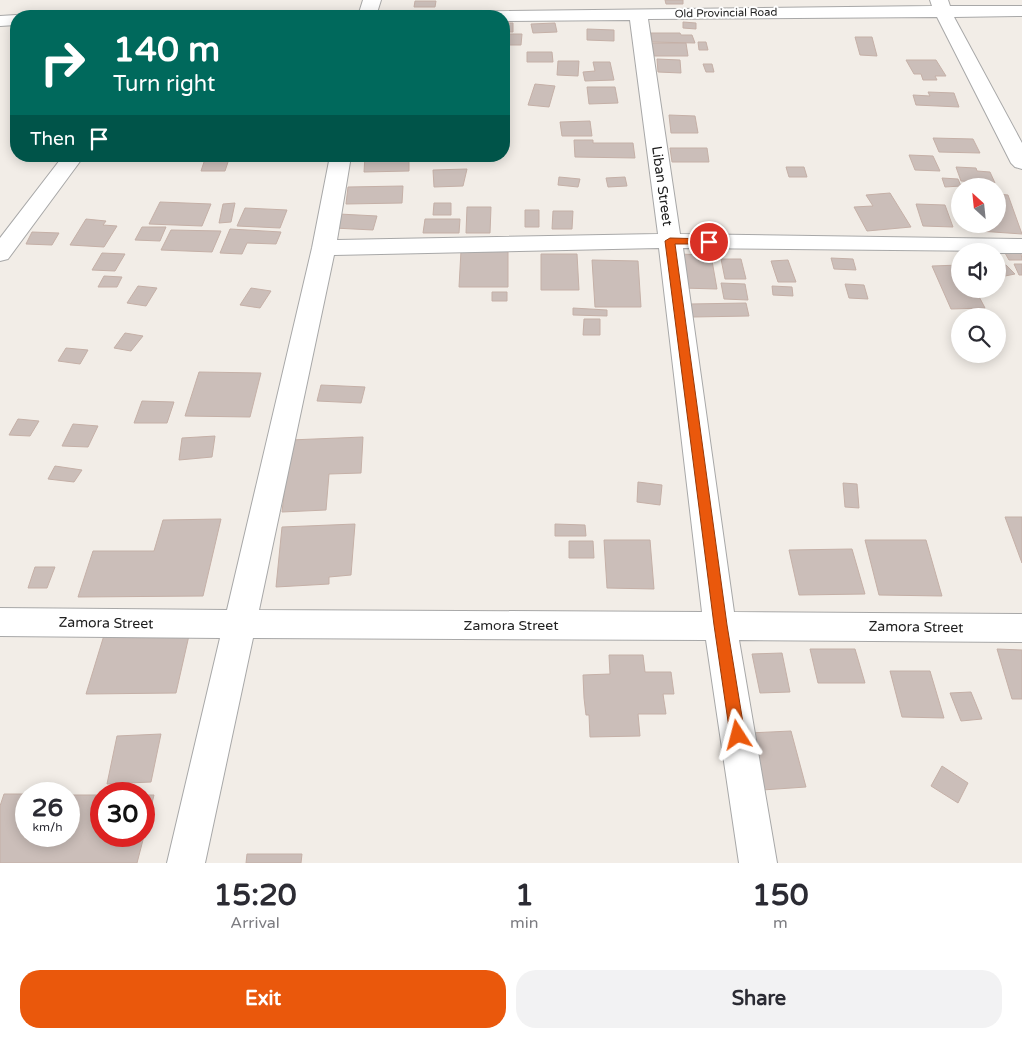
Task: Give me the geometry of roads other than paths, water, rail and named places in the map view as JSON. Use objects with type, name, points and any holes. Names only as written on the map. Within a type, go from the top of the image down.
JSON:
[{"type":"street","name":"Old Provincial Road","points":[[510,15],[638,14],[941,5],[1022,11]]},
{"type":"street","points":[[941,5],[1022,163]]},
{"type":"street","name":"Liban Street","points":[[638,14],[670,241],[720,625],[758,863]]},
{"type":"street","points":[[0,254],[69,162]]},
{"type":"street","points":[[186,863],[324,248],[340,162]]},
{"type":"street","points":[[324,248],[670,241],[1022,246]]},
{"type":"street","name":"Zamora Street","points":[[0,622],[1022,628]]}]
